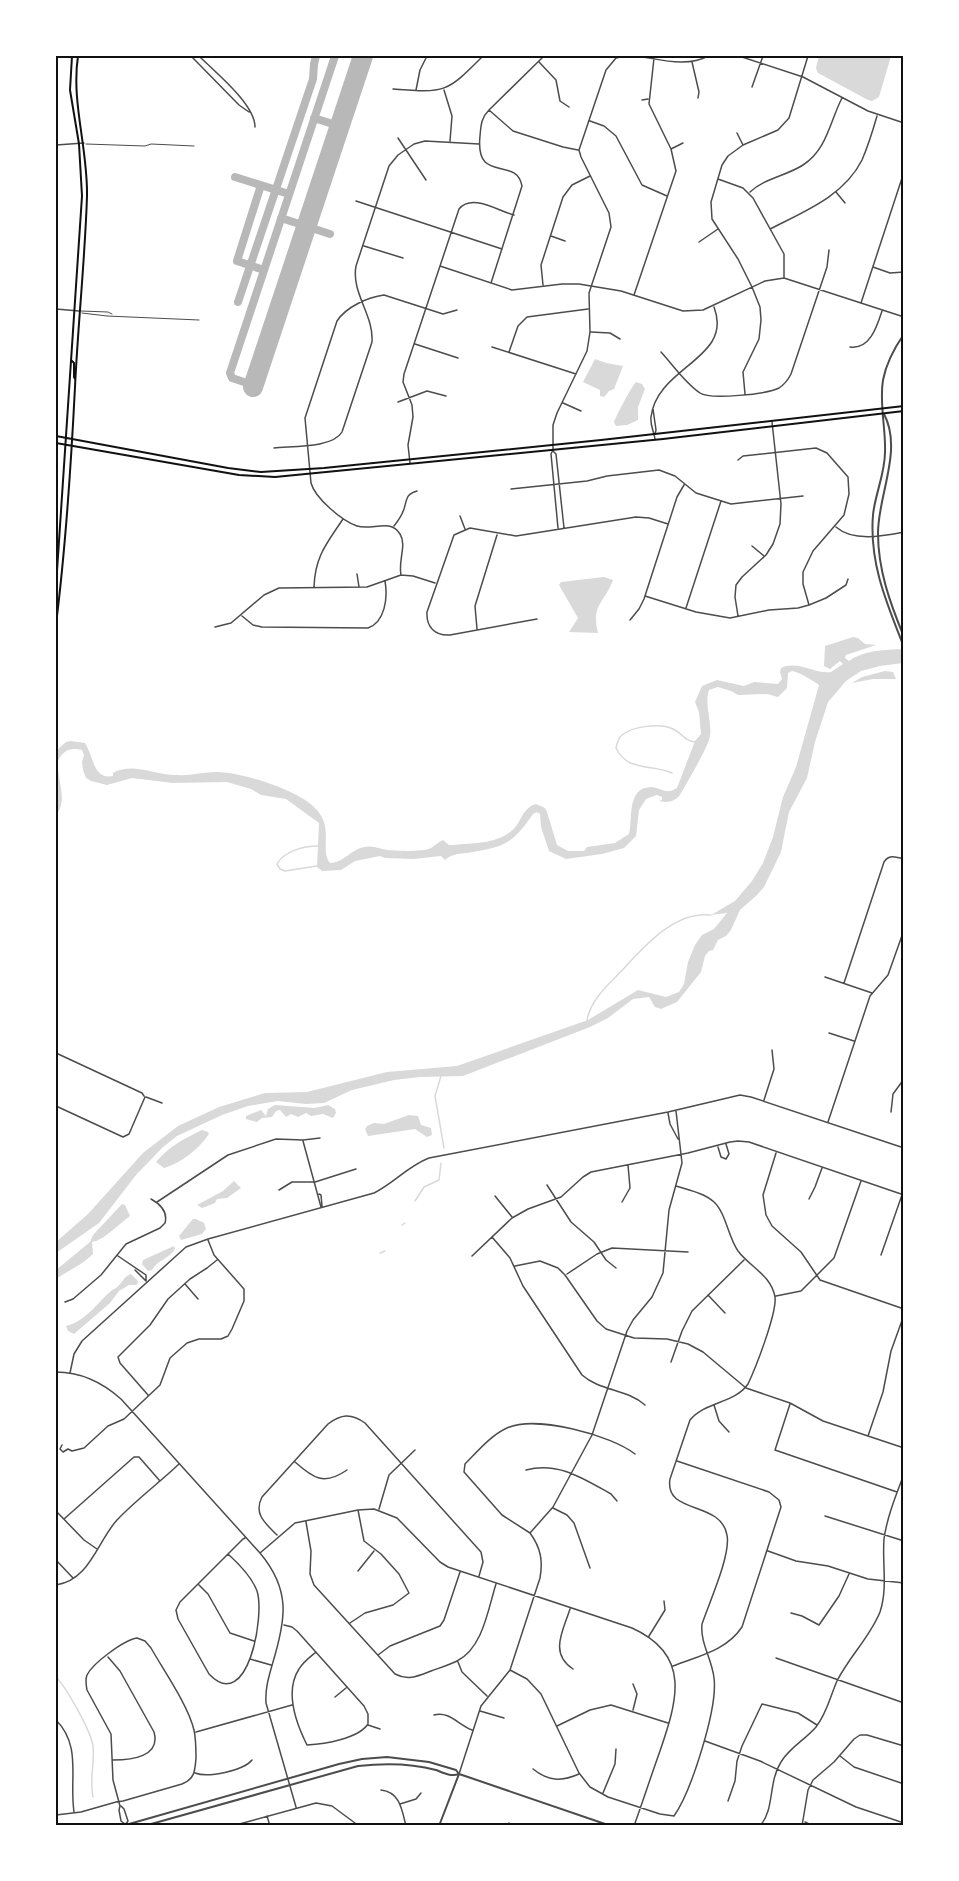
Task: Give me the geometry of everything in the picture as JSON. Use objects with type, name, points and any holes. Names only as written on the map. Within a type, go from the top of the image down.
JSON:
[{"type":"main road","points":[[56,586],[82,196],[79,144],[70,90],[72,56]]},
{"type":"main road","points":[[56,624],[63,572],[73,440],[87,196],[84,143],[76,86],[78,56]]},
{"type":"main road","points":[[71,360],[74,363],[75,379]]},
{"type":"main road","points":[[56,436],[261,472],[553,445],[903,406]]},
{"type":"main road","points":[[56,443],[239,475],[275,477],[655,440],[903,411]]},
{"type":"street","points":[[191,56],[239,105],[250,112]]},
{"type":"street","points":[[199,56],[245,102],[255,120],[255,127]]},
{"type":"street","points":[[416,90],[420,70],[427,56]]},
{"type":"street","points":[[393,89],[443,90],[459,80],[483,56]]},
{"type":"street","points":[[491,283],[522,191],[520,179],[514,173],[486,163],[479,155],[481,120],[544,56]]},
{"type":"street","points":[[558,528],[551,454],[553,425],[586,351],[590,332],[591,285],[611,226],[609,213],[580,157],[579,150],[606,70],[616,57],[625,56]]},
{"type":"street","points":[[636,56],[692,62],[708,56]]},
{"type":"street","points":[[739,56],[803,77],[878,114],[903,123]]},
{"type":"street","points":[[752,87],[764,56]]},
{"type":"street","points":[[745,394],[743,372],[757,344],[761,323],[760,307],[738,259],[712,219],[710,207],[728,156],[743,145],[770,135],[789,117],[808,56]]},
{"type":"street","points":[[634,296],[676,171],[671,149],[652,113],[649,99],[654,58]]},
{"type":"street","points":[[538,62],[556,80],[560,101],[569,107]]},
{"type":"street","points":[[692,62],[699,92],[698,98]]},
{"type":"street","points":[[443,90],[452,116],[450,142]]},
{"type":"street","points":[[750,192],[763,182],[804,165],[813,157],[827,136],[834,114],[843,97]]},
{"type":"street","points":[[642,100],[649,99]]},
{"type":"street","points":[[489,110],[513,131],[579,150]]},
{"type":"street","points":[[770,229],[836,192],[853,174],[861,161],[878,114]]},
{"type":"street","points":[[589,120],[604,126],[616,136],[642,185],[668,196]]},
{"type":"street","points":[[737,133],[743,145]]},
{"type":"street","points":[[398,138],[426,180]]},
{"type":"street","points":[[274,448],[330,442],[339,438],[342,432],[372,342],[373,331],[355,283],[355,272],[389,166],[406,149],[425,141],[479,144]]},
{"type":"street","points":[[56,146],[84,143]]},
{"type":"street","points":[[671,149],[683,143]]},
{"type":"street","points":[[860,304],[903,172]]},
{"type":"street","points":[[543,286],[541,264],[566,190],[590,176]]},
{"type":"street","points":[[718,179],[750,192],[784,254],[784,278]]},
{"type":"street","points":[[836,192],[845,203]]},
{"type":"street","points":[[356,201],[503,249]]},
{"type":"street","points":[[410,464],[408,445],[414,417],[403,378],[459,210],[469,202],[480,203],[514,215]]},
{"type":"street","points":[[699,242],[718,230]]},
{"type":"street","points":[[550,236],[565,241]]},
{"type":"street","points":[[362,245],[404,258]]},
{"type":"street","points":[[661,352],[704,396],[716,397],[776,389],[788,380],[827,267],[829,250]]},
{"type":"street","points":[[440,266],[516,291],[569,283],[591,285],[683,311],[703,310],[769,279],[784,278],[903,317]]},
{"type":"street","points":[[872,267],[890,273],[903,272]]},
{"type":"street","points":[[400,575],[399,559],[403,542],[394,527],[359,526],[344,518],[317,497],[312,488],[310,474],[306,413],[335,324],[346,310],[384,295],[443,314],[457,310]]},
{"type":"street","points":[[655,440],[650,420],[653,408],[662,388],[714,340],[718,325],[714,306]]},
{"type":"street","points":[[56,309],[80,312]]},
{"type":"street","points":[[509,352],[518,326],[527,317],[589,309]]},
{"type":"street","points":[[850,347],[860,348],[865,344],[882,310]]},
{"type":"street","points":[[590,332],[610,333],[620,339]]},
{"type":"street","points":[[903,334],[883,380],[885,458],[875,504],[873,536],[878,580],[903,648]]},
{"type":"street","points":[[414,344],[458,358]]},
{"type":"street","points":[[492,347],[576,374]]},
{"type":"street","points":[[398,402],[427,391],[446,396]]},
{"type":"street","points":[[562,403],[581,411]]},
{"type":"street","points":[[653,408],[656,430],[654,434]]},
{"type":"street","points":[[884,414],[888,422],[891,455],[880,502],[878,535],[883,578],[903,637]]},
{"type":"street","points":[[738,617],[736,585],[765,557],[773,544],[780,524],[780,500],[772,421]]},
{"type":"street","points":[[738,460],[743,456],[811,448],[827,453],[845,473],[849,482],[844,515],[813,552],[803,572],[802,584],[809,605]]},
{"type":"street","points":[[553,450],[556,453],[564,528]]},
{"type":"street","points":[[511,489],[659,470],[670,473],[696,493],[736,504],[803,496]]},
{"type":"street","points":[[630,620],[639,609],[645,596],[679,493],[685,484]]},
{"type":"street","points":[[394,527],[404,510],[406,498],[417,491]]},
{"type":"street","points":[[686,609],[721,501]]},
{"type":"street","points":[[460,516],[465,529]]},
{"type":"street","points":[[537,619],[447,635],[432,630],[426,616],[451,539],[465,529],[475,528],[516,536],[636,517],[649,518],[668,524]]},
{"type":"street","points":[[314,588],[319,554],[344,518]]},
{"type":"street","points":[[835,526],[846,534],[873,536],[903,532]]},
{"type":"street","points":[[477,629],[475,606],[498,534]]},
{"type":"street","points":[[752,546],[765,557]]},
{"type":"street","points":[[357,574],[359,588]]},
{"type":"street","points":[[215,627],[228,625],[264,595],[274,589],[284,587],[359,588],[400,575],[413,576],[436,583]]},
{"type":"street","points":[[645,596],[724,618],[738,617],[809,605],[840,589],[846,585],[848,579]]},
{"type":"street","points":[[242,615],[253,625],[262,627],[368,628],[380,619],[387,594],[385,581]]},
{"type":"street","points":[[844,983],[884,862],[888,857],[895,856],[903,859]]},
{"type":"street","points":[[828,1122],[873,993],[888,975],[903,930]]},
{"type":"street","points":[[825,977],[873,993]]},
{"type":"street","points":[[829,1033],[855,1041]]},
{"type":"street","points":[[764,1101],[774,1069],[772,1050]]},
{"type":"street","points":[[56,1053],[142,1093],[145,1097],[162,1103]]},
{"type":"street","points":[[891,1112],[893,1094],[903,1079]]},
{"type":"street","points":[[70,1373],[74,1354],[82,1341],[186,1247],[374,1193],[395,1182],[419,1162],[429,1158],[668,1112],[740,1095],[903,1148]]},
{"type":"street","points":[[56,1106],[123,1137],[129,1134],[145,1097]]},
{"type":"street","points":[[530,1533],[553,1507],[592,1435],[633,1320],[658,1288],[663,1273],[669,1210],[682,1167],[676,1110]]},
{"type":"street","points":[[668,1112],[670,1124],[680,1142]]},
{"type":"street","points":[[157,1202],[228,1155],[269,1140],[320,1138]]},
{"type":"street","points":[[303,1140],[321,1207]]},
{"type":"street","points":[[472,1256],[512,1218],[528,1209],[556,1199],[591,1172],[738,1141],[748,1142],[903,1195],[881,1255]]},
{"type":"street","points":[[717,1146],[720,1157],[726,1159],[729,1154],[726,1144]]},
{"type":"street","points":[[776,1152],[765,1186],[764,1205],[772,1226],[801,1252],[817,1277],[828,1284],[903,1309]]},
{"type":"street","points":[[622,1202],[630,1188],[628,1164]]},
{"type":"street","points":[[809,1198],[822,1167]]},
{"type":"street","points":[[279,1190],[292,1182],[315,1182],[356,1169]]},
{"type":"street","points":[[775,1296],[801,1291],[817,1277],[836,1254],[862,1180]]},
{"type":"street","points":[[547,1185],[571,1222],[594,1242],[606,1260],[616,1268]]},
{"type":"street","points":[[510,1670],[534,1685],[579,1773],[590,1787],[602,1794],[640,1808],[674,1816],[683,1802],[712,1714],[716,1678],[701,1634],[702,1624],[727,1552],[728,1535],[725,1527],[715,1516],[682,1503],[671,1494],[669,1483],[690,1420],[696,1412],[732,1398],[746,1388],[773,1313],[775,1296],[765,1276],[745,1259],[731,1240],[720,1210],[714,1202],[705,1196],[676,1186]]},
{"type":"street","points":[[495,1197],[512,1218]]},
{"type":"street","points":[[65,1302],[73,1299],[101,1275],[126,1244],[160,1228],[165,1223],[164,1211],[157,1202],[151,1199]]},
{"type":"street","points":[[492,1237],[506,1252],[523,1286],[582,1375],[589,1381],[636,1398],[645,1405]]},
{"type":"street","points":[[68,1449],[72,1451],[84,1448],[108,1426],[124,1419],[164,1379],[170,1358],[187,1343],[199,1339],[221,1338],[228,1335],[232,1329],[245,1294],[241,1284],[218,1259],[208,1239]]},
{"type":"street","points":[[566,1275],[601,1252],[621,1248],[688,1252]]},
{"type":"street","points":[[117,1255],[146,1275],[147,1282]]},
{"type":"street","points":[[149,1396],[120,1363],[118,1357],[150,1325],[168,1299],[185,1283],[218,1259]]},
{"type":"street","points":[[671,1362],[692,1311],[745,1259]]},
{"type":"street","points":[[515,1266],[534,1261],[544,1262],[558,1268],[566,1275],[600,1325],[606,1329],[639,1339],[678,1341],[699,1349],[746,1388],[790,1403],[823,1421],[903,1448]]},
{"type":"street","points":[[134,1268],[135,1272],[147,1282]]},
{"type":"street","points":[[185,1283],[198,1299]]},
{"type":"street","points":[[708,1294],[725,1313]]},
{"type":"street","points":[[868,1437],[883,1392],[891,1351],[903,1315]]},
{"type":"street","points":[[221,1338],[223,1343]]},
{"type":"street","points":[[56,1372],[70,1373],[105,1387],[121,1399],[246,1537],[274,1572],[282,1590],[283,1624],[265,1694],[268,1712],[296,1807]]},
{"type":"street","points":[[790,1403],[775,1450],[897,1492]]},
{"type":"street","points":[[714,1404],[719,1421],[729,1432]]},
{"type":"street","points":[[278,1536],[261,1517],[258,1505],[262,1497],[328,1424],[340,1416],[347,1415],[365,1423],[481,1552],[483,1562],[479,1577]]},
{"type":"street","points":[[440,1826],[479,1711],[487,1696],[510,1670],[542,1566],[540,1552],[530,1533],[502,1515],[464,1472],[465,1464],[495,1436],[513,1426],[523,1424],[558,1426],[592,1435],[626,1447],[635,1454]]},
{"type":"street","points":[[379,1510],[389,1475],[415,1450]]},
{"type":"street","points":[[64,1519],[134,1457],[139,1457],[161,1481]]},
{"type":"street","points":[[294,1461],[309,1475],[316,1478],[341,1474],[347,1470]]},
{"type":"street","points":[[672,1666],[729,1642],[742,1627],[781,1507],[775,1495],[676,1461]]},
{"type":"street","points":[[56,1598],[56,1585],[74,1578],[90,1562],[118,1519],[180,1464]]},
{"type":"street","points":[[526,1470],[536,1467],[559,1468],[572,1472],[611,1494],[616,1501]]},
{"type":"street","points":[[760,1826],[768,1811],[776,1769],[788,1752],[817,1725],[827,1709],[837,1681],[877,1618],[883,1601],[885,1536],[903,1474]]},
{"type":"street","points":[[553,1507],[567,1515],[574,1523],[590,1568]]},
{"type":"street","points":[[260,1553],[292,1524],[358,1510],[379,1510],[389,1513],[405,1524],[440,1562],[460,1571],[632,1629],[648,1637],[662,1649],[672,1666],[676,1694],[669,1724],[634,1826]]},
{"type":"street","points":[[349,1624],[364,1612],[393,1605],[409,1593],[403,1580],[363,1537],[358,1510]]},
{"type":"street","points":[[56,1511],[84,1540],[98,1550]]},
{"type":"street","points":[[825,1516],[903,1541]]},
{"type":"street","points":[[305,1520],[311,1551],[311,1580],[395,1674],[407,1679],[457,1661],[468,1654],[478,1640],[497,1583]]},
{"type":"street","points":[[228,1554],[249,1577],[256,1589],[260,1616],[245,1672],[234,1681],[221,1682],[209,1674],[178,1619],[176,1610],[180,1602],[228,1554],[246,1537]]},
{"type":"street","points":[[358,1571],[375,1550]]},
{"type":"street","points":[[767,1551],[796,1561],[828,1566],[868,1579],[903,1583]]},
{"type":"street","points":[[56,1560],[74,1578]]},
{"type":"street","points":[[378,1655],[390,1646],[440,1626],[460,1571]]},
{"type":"street","points":[[791,1613],[819,1625],[839,1596],[849,1573]]},
{"type":"street","points":[[198,1584],[208,1594],[228,1630],[235,1635],[254,1641]]},
{"type":"street","points":[[648,1637],[665,1610],[664,1601]]},
{"type":"street","points":[[571,1608],[559,1643],[559,1652],[561,1659],[573,1669]]},
{"type":"street","points":[[283,1624],[292,1627],[316,1652],[367,1710],[368,1714],[368,1724],[355,1735],[321,1744],[307,1745],[291,1693],[297,1672],[316,1652]]},
{"type":"street","points":[[56,1815],[119,1802],[185,1783],[194,1773],[195,1732],[182,1704],[145,1641],[137,1638],[127,1640],[88,1673],[86,1684],[111,1734],[113,1780],[119,1802],[120,1806],[121,1821],[124,1825]]},
{"type":"street","points":[[107,1656],[120,1671],[154,1732],[155,1738],[153,1747],[146,1754],[129,1759],[112,1760]]},
{"type":"street","points":[[776,1658],[903,1703]]},
{"type":"street","points":[[249,1659],[272,1666]]},
{"type":"street","points":[[457,1661],[462,1672],[487,1696]]},
{"type":"street","points":[[632,1711],[637,1694],[633,1684]]},
{"type":"street","points":[[335,1697],[347,1687]]},
{"type":"street","points":[[728,1801],[735,1781],[740,1753],[762,1704],[798,1713],[817,1725]]},
{"type":"street","points":[[195,1732],[293,1705]]},
{"type":"street","points":[[556,1727],[600,1706],[632,1711],[669,1724]]},
{"type":"street","points":[[479,1711],[504,1718]]},
{"type":"street","points":[[434,1715],[447,1715],[463,1727],[473,1731]]},
{"type":"street","points":[[56,1720],[62,1726],[72,1746],[74,1813]]},
{"type":"street","points":[[368,1724],[380,1729]]},
{"type":"street","points":[[802,1826],[810,1785],[815,1777],[840,1756],[854,1739],[864,1735],[872,1736],[903,1746]]},
{"type":"street","points":[[704,1741],[740,1753],[856,1807],[903,1823]]},
{"type":"street","points":[[602,1794],[615,1764],[616,1749]]},
{"type":"street","points":[[840,1756],[854,1767],[903,1784]]},
{"type":"street","points":[[124,1825],[355,1760],[387,1757],[429,1762],[456,1770],[459,1774],[611,1826]]},
{"type":"street","points":[[194,1773],[203,1776],[214,1775],[246,1765],[252,1760]]},
{"type":"street","points":[[144,1826],[348,1768],[384,1764],[418,1766],[454,1776],[459,1774]]},
{"type":"street","points":[[533,1769],[561,1780],[579,1773]]},
{"type":"street","points":[[381,1790],[394,1794],[400,1804],[406,1826]]},
{"type":"street","points":[[400,1804],[416,1799],[421,1793]]},
{"type":"street","points":[[232,1826],[313,1803],[330,1804],[357,1825]]},
{"type":"street","points":[[120,1806],[124,1809],[128,1821],[124,1825]]},
{"type":"street","points":[[267,1815],[270,1826]]},
{"type":"street","points":[[804,1822],[813,1826]]},
{"type":"lane","points":[[84,143],[194,146]]},
{"type":"lane","points":[[80,312],[85,310],[108,312],[114,315]]},
{"type":"lane","points":[[80,312],[199,320]]},
{"type":"shaded area","points":[[819,56],[891,56],[879,97],[872,101],[868,100],[818,73],[816,68]]},
{"type":"shaded area","points":[[595,359],[623,366],[614,389],[604,397],[600,396],[600,390],[583,382]]},
{"type":"shaded area","points":[[636,382],[642,384],[645,389],[638,407],[638,420],[627,425],[616,426],[614,422]]},
{"type":"shaded area","points":[[604,577],[613,580],[597,610],[598,633],[569,632],[578,618],[559,585],[561,582]]},
{"type":"shaded area","points":[[853,637],[865,644],[876,645],[846,655],[845,658],[849,661],[868,653],[903,649],[903,663],[861,671],[846,681],[828,702],[815,742],[807,778],[789,812],[781,852],[764,887],[740,910],[731,930],[718,940],[713,950],[705,956],[701,972],[677,1002],[661,1009],[655,1007],[649,997],[633,999],[608,1018],[590,1027],[463,1076],[394,1080],[352,1090],[324,1103],[278,1101],[248,1106],[222,1115],[177,1136],[163,1147],[136,1175],[99,1223],[56,1253],[56,1242],[88,1214],[143,1153],[178,1126],[219,1107],[265,1093],[307,1092],[387,1072],[457,1066],[588,1020],[638,990],[666,997],[679,992],[684,984],[688,962],[695,945],[702,935],[714,929],[727,913],[711,915],[735,901],[752,881],[763,863],[773,837],[783,797],[796,767],[819,685],[792,671],[788,673],[787,688],[778,697],[767,694],[738,695],[718,687],[709,690],[707,701],[710,736],[680,795],[668,802],[659,801],[662,797],[657,795],[646,799],[639,810],[636,836],[624,848],[566,859],[549,851],[541,827],[540,814],[537,812],[512,839],[489,849],[455,855],[445,860],[441,856],[414,859],[380,856],[355,861],[341,870],[322,871],[317,867],[319,823],[286,799],[261,795],[251,789],[227,782],[173,783],[132,778],[107,785],[86,778],[82,762],[84,755],[82,750],[78,749],[65,752],[58,761],[62,803],[56,815],[56,751],[66,742],[85,743],[98,771],[106,776],[113,776],[113,773],[128,769],[176,775],[217,772],[240,775],[283,789],[307,801],[321,816],[326,830],[326,851],[330,863],[367,847],[417,851],[431,848],[443,840],[449,845],[497,839],[514,829],[527,809],[536,804],[545,808],[557,845],[568,851],[584,851],[587,847],[615,843],[629,834],[632,805],[638,792],[652,787],[668,791],[677,788],[695,741],[701,734],[699,712],[695,702],[702,686],[717,680],[744,686],[754,682],[778,684],[782,679],[781,668],[787,666],[831,672],[843,664],[840,661],[830,669],[824,666],[825,646]]},
{"type":"shaded area","points":[[885,671],[893,672],[896,679],[873,679],[852,683],[862,677]]},
{"type":"shaded area","points":[[275,1105],[315,1108],[328,1105],[335,1109],[336,1113],[333,1118],[323,1114],[311,1116],[306,1113],[298,1117],[291,1114],[286,1117],[280,1110],[276,1111],[272,1117],[262,1118],[257,1122],[246,1119],[246,1116],[261,1110],[266,1116],[268,1109]]},
{"type":"shaded area","points":[[409,1115],[418,1116],[421,1125],[431,1128],[432,1135],[427,1137],[415,1129],[368,1136],[365,1129],[374,1123],[384,1124]]},
{"type":"shaded area","points":[[202,1130],[209,1134],[189,1155],[164,1168],[156,1162],[177,1143]]},
{"type":"shaded area","points":[[234,1181],[241,1188],[227,1198],[217,1199],[215,1203],[202,1208],[197,1205],[223,1191]]},
{"type":"shaded area","points":[[122,1204],[125,1205],[130,1216],[106,1235],[92,1242],[93,1254],[89,1258],[56,1279],[56,1270],[90,1242],[93,1235]]},
{"type":"shaded area","points":[[193,1219],[204,1223],[206,1229],[202,1234],[181,1240],[179,1236]]},
{"type":"shaded area","points":[[174,1246],[175,1249],[170,1255],[152,1270],[148,1271],[142,1264],[143,1260]]},
{"type":"shaded area","points":[[131,1274],[138,1281],[137,1285],[129,1285],[119,1291],[110,1303],[74,1334],[68,1331],[66,1326],[79,1321]]},
{"type":"waterway","points":[[672,773],[627,761],[616,748],[617,742],[627,732],[647,726],[668,727],[687,739],[697,742]]},
{"type":"waterway","points":[[317,866],[285,871],[277,864],[280,859],[295,850],[318,846]]},
{"type":"waterway","points":[[587,1021],[597,997],[654,938],[686,918],[711,915]]},
{"type":"waterway","points":[[441,1076],[435,1096],[444,1148]]},
{"type":"waterway","points":[[415,1201],[424,1187],[439,1180],[441,1163]]},
{"type":"waterway","points":[[380,1253],[385,1251]]},
{"type":"waterway","points":[[56,1677],[78,1710],[91,1739],[93,1797]]},
{"type":"taxiway","points":[[238,302],[313,79],[316,56]]},
{"type":"taxiway","points":[[253,385],[232,378],[230,373],[335,56]]},
{"type":"taxiway","points":[[314,118],[339,126]]},
{"type":"taxiway","points":[[235,177],[289,194]]},
{"type":"taxiway","points":[[261,185],[237,261],[264,270]]},
{"type":"taxiway","points":[[281,218],[330,234]]},
{"type":"runway","points":[[253,387],[363,56]]}]
